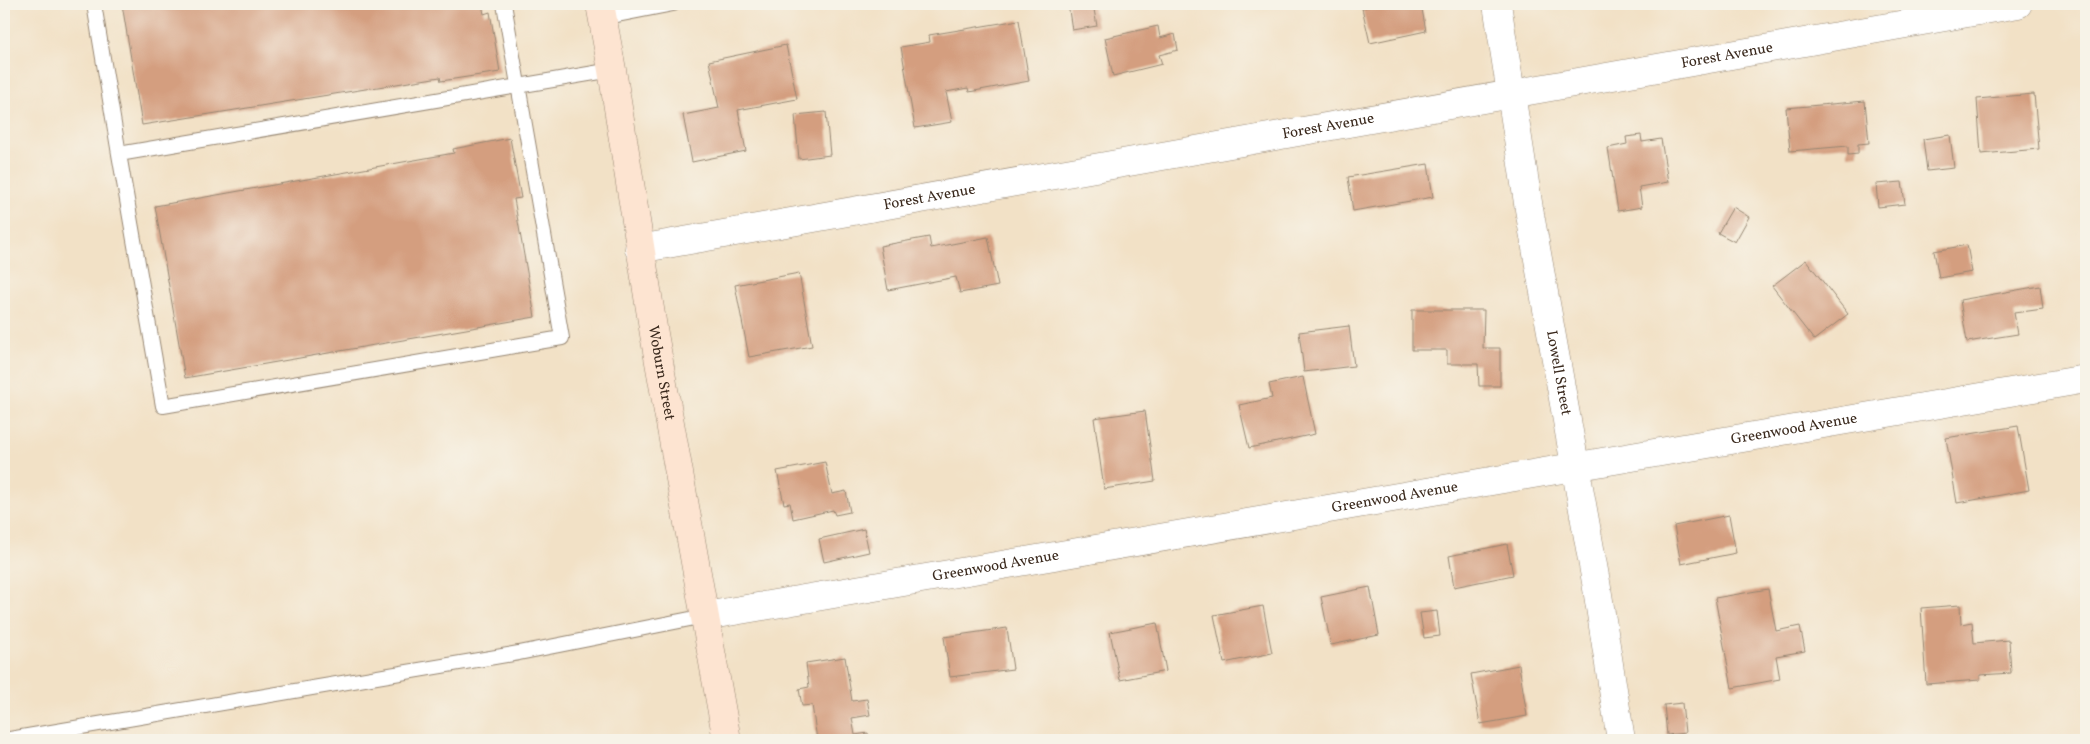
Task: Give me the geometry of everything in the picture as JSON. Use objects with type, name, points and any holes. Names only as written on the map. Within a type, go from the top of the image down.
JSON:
[{"type":"main road","name":"Woburn Street","points":[[601,11],[612,70],[639,249],[727,740]]},
{"type":"street","name":"Lowell Street","points":[[1497,4],[1531,219],[1575,466],[1620,740]]},
{"type":"street","name":"Forest Avenue","points":[[639,249],[2018,4]]},
{"type":"street","name":"Greenwood Avenue","points":[[705,616],[2086,379]]},
{"type":"lane","points":[[94,4],[163,406],[562,338],[504,4]]},
{"type":"lane","points":[[601,11],[673,4]]},
{"type":"lane","points":[[120,154],[612,70]]},
{"type":"lane","points":[[4,740],[519,653],[705,616]]},
{"type":"building","points":[[122,4],[482,4],[484,14],[490,12],[500,72],[441,81],[440,77],[142,125]]},
{"type":"building","points":[[1068,4],[1093,4],[1097,26],[1072,30]]},
{"type":"building","points":[[1380,4],[1421,4],[1426,31],[1370,43],[1362,8]]},
{"type":"building","points":[[1019,20],[1029,81],[969,92],[968,88],[946,92],[952,122],[915,128],[901,47],[930,42],[929,35]]},
{"type":"building","points":[[1158,26],[1160,38],[1175,34],[1178,50],[1159,55],[1162,64],[1113,76],[1105,38]]},
{"type":"building","points":[[786,45],[797,99],[738,110],[746,151],[692,162],[683,115],[719,108],[709,61]]},
{"type":"building","points":[[2034,94],[2039,149],[1981,154],[1977,99]]},
{"type":"building","points":[[1865,101],[1869,143],[1858,144],[1858,154],[1848,155],[1848,146],[1790,151],[1786,108]]},
{"type":"building","points":[[826,112],[830,155],[799,159],[795,115]]},
{"type":"building","points":[[1641,135],[1642,142],[1661,139],[1668,182],[1639,187],[1642,207],[1618,211],[1608,148],[1627,144],[1626,137]]},
{"type":"building","points":[[1950,135],[1954,168],[1927,171],[1923,139]]},
{"type":"building","points":[[510,138],[521,198],[514,199],[535,317],[185,378],[155,206],[454,153],[453,149]]},
{"type":"building","points":[[1428,164],[1433,197],[1353,211],[1348,177]]},
{"type":"building","points":[[1902,182],[1905,204],[1878,207],[1876,184]]},
{"type":"building","points":[[1733,207],[1749,217],[1735,242],[1718,233]]},
{"type":"building","points":[[929,237],[931,248],[988,237],[998,286],[960,293],[956,277],[888,290],[880,246]]},
{"type":"building","points":[[1967,245],[1972,272],[1939,278],[1934,251]]},
{"type":"building","points":[[1806,260],[1848,314],[1814,340],[1772,286]]},
{"type":"building","points":[[799,273],[812,346],[749,357],[735,285]]},
{"type":"building","points":[[2040,286],[2043,309],[2014,313],[2018,334],[1967,342],[1960,300]]},
{"type":"building","points":[[1412,310],[1484,310],[1483,348],[1500,348],[1500,386],[1479,386],[1478,364],[1447,364],[1447,350],[1412,350]]},
{"type":"building","points":[[1349,326],[1354,366],[1304,372],[1299,332]]},
{"type":"building","points":[[1303,377],[1315,434],[1249,448],[1239,405],[1272,398],[1269,384]]},
{"type":"building","points":[[1145,411],[1155,481],[1104,489],[1094,418]]},
{"type":"building","points":[[2018,426],[2029,490],[1957,503],[1946,438]]},
{"type":"building","points":[[825,462],[832,494],[846,491],[850,512],[835,515],[833,510],[793,519],[790,503],[784,504],[777,471]]},
{"type":"building","points":[[1729,515],[1736,553],[1681,564],[1674,526]]},
{"type":"building","points":[[864,529],[869,552],[824,562],[819,539]]},
{"type":"building","points":[[1507,544],[1513,575],[1454,587],[1449,556]]},
{"type":"building","points":[[1370,587],[1379,635],[1331,645],[1321,597]]},
{"type":"building","points":[[1768,589],[1776,631],[1800,626],[1805,651],[1776,656],[1780,679],[1732,688],[1715,598]]},
{"type":"building","points":[[1960,605],[1961,624],[1972,622],[1974,643],[2009,640],[2011,673],[1980,675],[1980,680],[1926,684],[1921,608]]},
{"type":"building","points":[[1263,606],[1272,653],[1224,663],[1214,615]]},
{"type":"building","points":[[1437,611],[1440,636],[1424,638],[1420,613]]},
{"type":"building","points":[[1157,623],[1166,671],[1120,680],[1110,632]]},
{"type":"building","points":[[1007,628],[1013,669],[950,677],[944,637]]},
{"type":"building","points":[[845,657],[852,701],[867,699],[870,715],[852,718],[855,735],[868,733],[869,740],[817,740],[812,705],[802,706],[799,689],[809,687],[806,663]]},
{"type":"building","points":[[1519,665],[1527,716],[1480,724],[1471,674]]},
{"type":"building","points":[[1682,703],[1685,733],[1667,735],[1664,705]]}]
